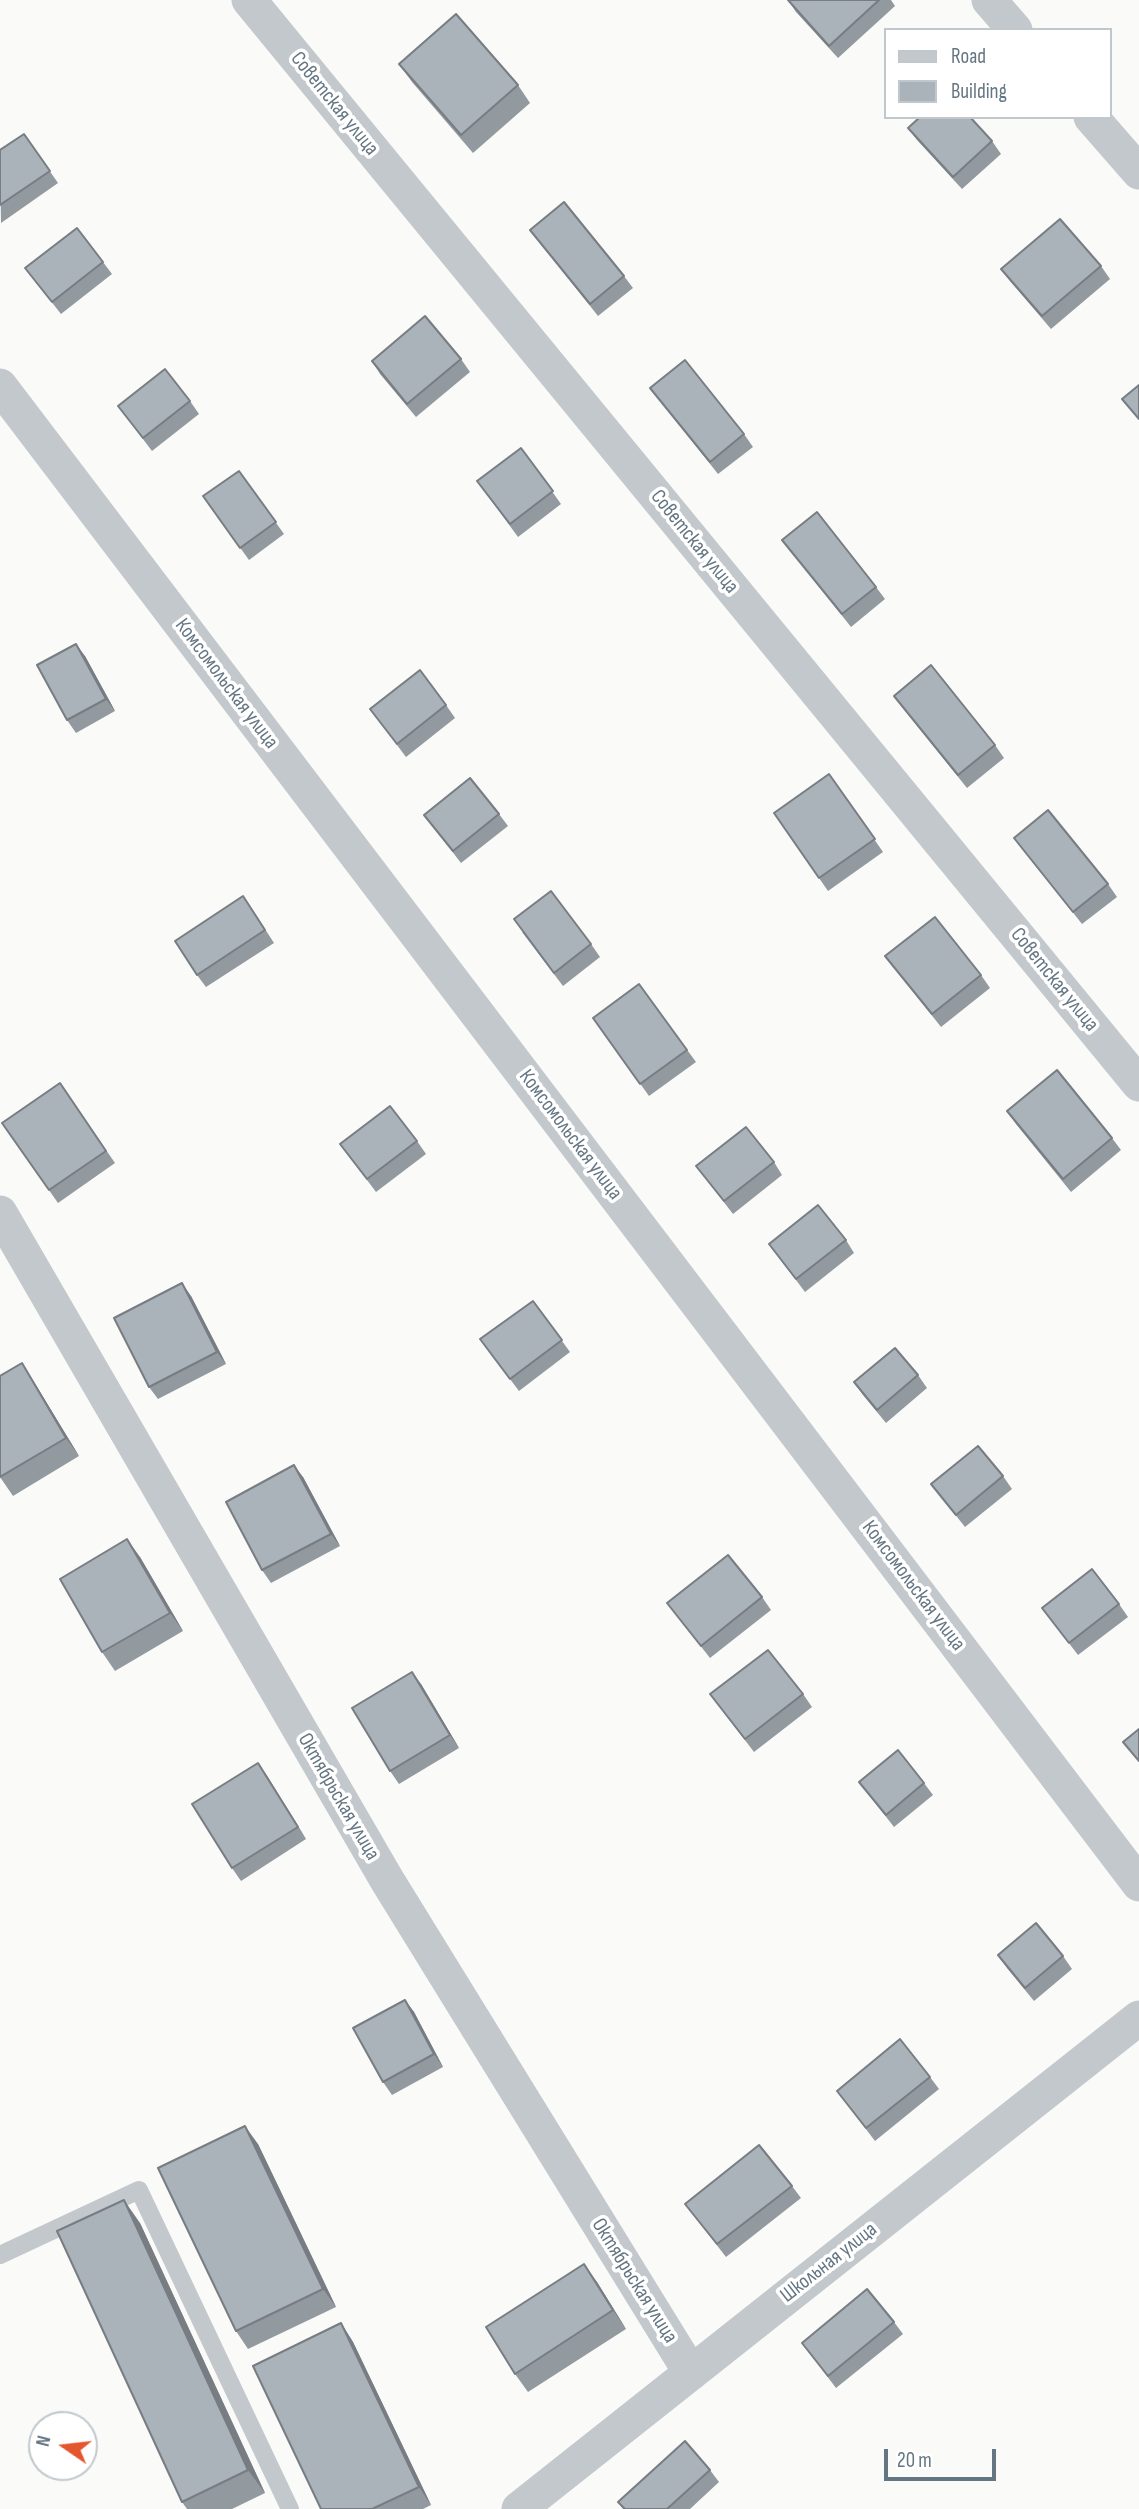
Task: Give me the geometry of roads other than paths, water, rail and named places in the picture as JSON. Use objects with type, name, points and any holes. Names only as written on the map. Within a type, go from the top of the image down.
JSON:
[{"type":"street","name":"Советская улица","points":[[249,0],[1139,1084]]},
{"type":"street","points":[[989,0],[1013,28]]},
{"type":"street","points":[[1093,119],[1139,172]]},
{"type":"street","name":"Комсомольская улица","points":[[0,386],[1139,1884]]},
{"type":"street","name":"Октябрьская улица","points":[[0,1213],[387,1880],[691,2373]]},
{"type":"street","name":"Школьная улица","points":[[531,2506],[691,2373],[1139,2018]]},
{"type":"lane","points":[[0,2255],[139,2190],[290,2509]]}]
